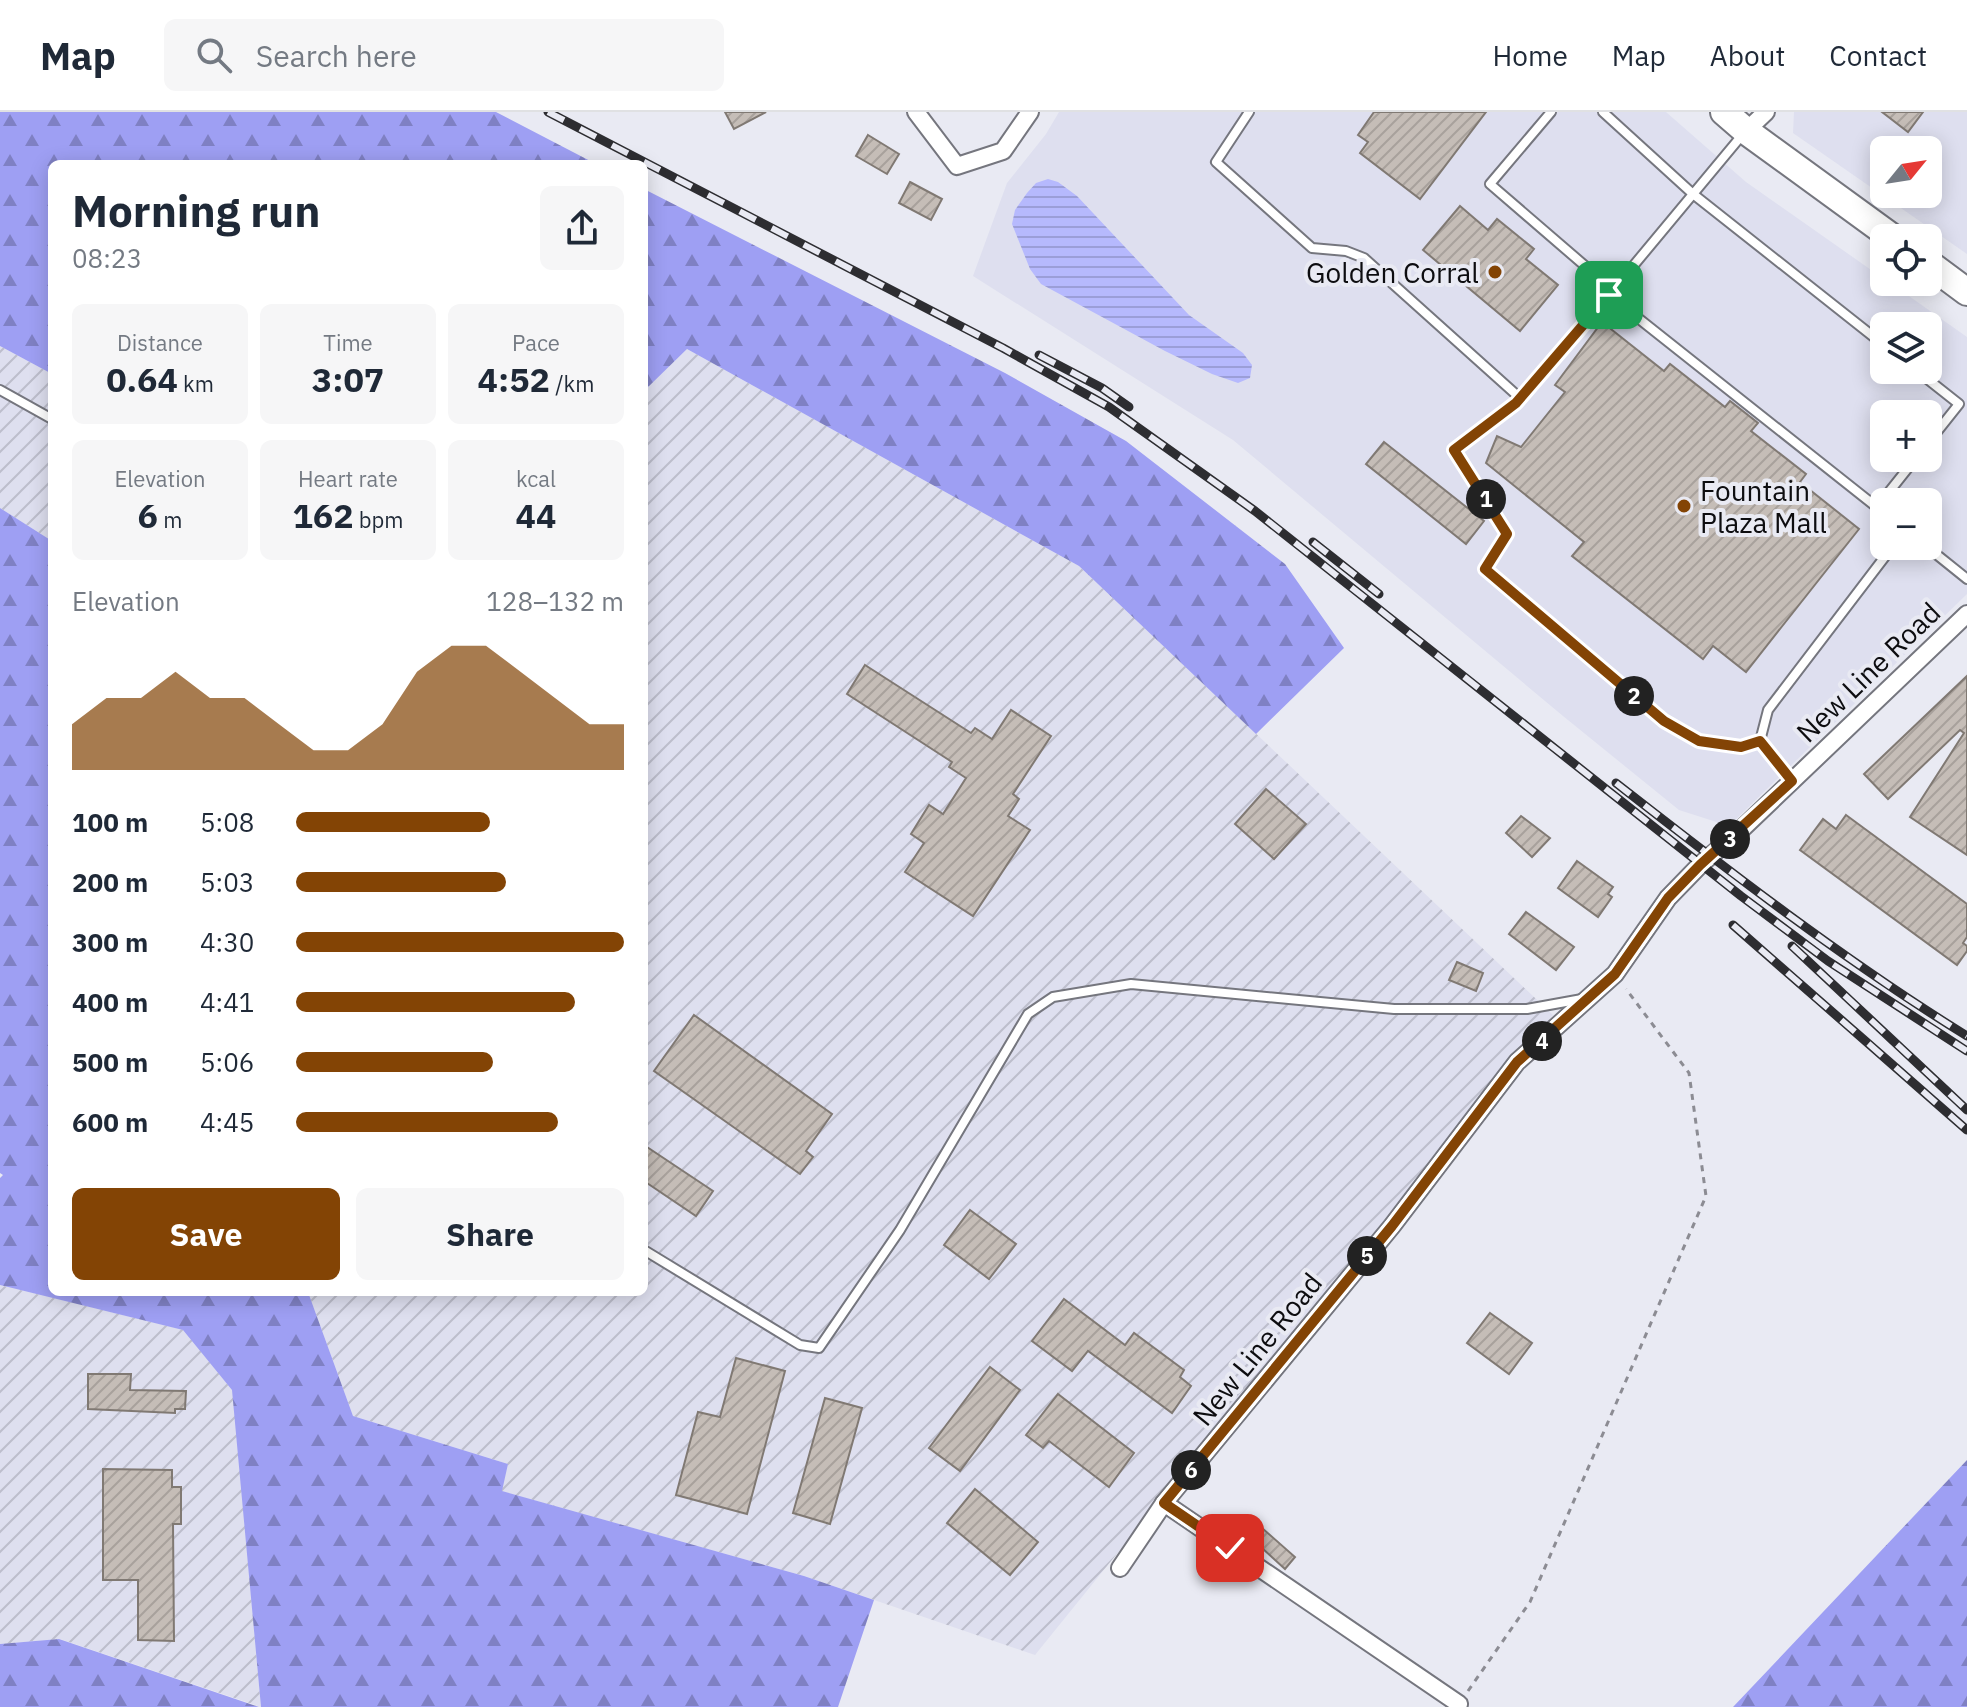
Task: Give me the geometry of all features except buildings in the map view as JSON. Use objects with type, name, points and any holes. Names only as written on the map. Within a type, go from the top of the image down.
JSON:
[{"type":"main road","points":[[1724,112],[1874,224]]},
{"type":"main road","points":[[1942,273],[1967,292]]},
{"type":"street","points":[[916,112],[957,166],[1003,151],[1030,112]]},
{"type":"street","points":[[1746,131],[1766,112]]},
{"type":"street","name":"New Line Road","points":[[1120,1568],[1164,1503],[1392,1226],[1517,1062],[1615,974],[1668,898],[1700,865],[1967,614]]},
{"type":"street","points":[[1164,1503],[1459,1704]]},
{"type":"lane","points":[[1249,112],[1216,162],[1312,248],[1346,251],[1364,258],[1520,398]]},
{"type":"lane","points":[[1551,112],[1490,184],[1611,292],[1870,502]]},
{"type":"lane","points":[[1603,112],[1693,194],[1870,334]]},
{"type":"lane","points":[[1746,131],[1520,398],[1454,450],[1507,534],[1485,569],[1664,721],[1699,741],[1741,747],[1760,741]]},
{"type":"lane","points":[[1934,384],[1959,404],[1942,425]]},
{"type":"lane","points":[[0,390],[48,417]]},
{"type":"lane","points":[[1942,559],[1967,579]]},
{"type":"lane","points":[[1760,741],[1768,710],[1882,560]]},
{"type":"lane","points":[[1760,741],[1792,781]]},
{"type":"lane","points":[[648,1252],[800,1345],[819,1348],[900,1230],[1028,1014],[1053,997],[1131,984],[1394,1009],[1527,1009],[1590,998]]},
{"type":"path","points":[[1459,1704],[1530,1602],[1706,1196],[1689,1073],[1615,974]]},
{"type":"shaded area","points":[[1059,112],[1666,112],[1746,182],[1870,269],[1870,296],[1909,296],[1932,312],[1870,312],[1870,384],[1942,384],[1942,319],[1967,337],[1967,594],[1729,826],[1679,810],[1233,440],[973,276],[1007,183],[1046,134]]},
{"type":"shaded area","points":[[1794,112],[1967,112],[1967,254],[1942,237],[1942,224],[1924,224],[1901,208],[1942,208],[1942,136],[1870,136],[1870,187],[1793,133]]},
{"type":"shaded area","points":[[1048,179],[1058,182],[1077,196],[1189,315],[1243,353],[1252,365],[1250,378],[1238,383],[1212,374],[1041,284],[1030,269],[1012,224],[1015,210],[1027,193],[1036,183]]},
{"type":"shaded area","points":[[0,346],[48,372],[48,538],[0,508]]},
{"type":"shaded area","points":[[687,349],[1079,566],[1553,1015],[1035,1655],[804,1576],[501,1491],[508,1464],[353,1416],[309,1296],[648,1296],[648,387]]},
{"type":"shaded area","points":[[0,1285],[184,1330],[233,1391],[261,1707],[60,1639],[0,1644]]},
{"type":"green space","points":[[0,112],[496,112],[588,160],[48,160],[48,372],[0,346]]},
{"type":"green space","points":[[648,191],[1005,373],[1126,441],[1285,564],[1344,648],[1256,734],[1079,566],[687,349],[648,387]]},
{"type":"green space","points":[[0,508],[48,538],[48,1296],[309,1296],[353,1416],[508,1464],[502,1491],[804,1576],[874,1600],[838,1707],[261,1707],[232,1390],[183,1330],[0,1285],[0,1178],[3,1175],[0,1173]]},
{"type":"green space","points":[[1967,1460],[1967,1707],[1733,1707]]},
{"type":"green space","points":[[59,1639],[259,1707],[0,1707],[0,1644]]},
{"type":"railway","points":[[548,112],[641,160]]},
{"type":"railway","points":[[648,164],[1003,348],[1109,407],[1255,511],[1741,896],[1828,961],[1967,1051]]},
{"type":"railway","points":[[1039,355],[1102,388],[1129,407]]},
{"type":"railway","points":[[1313,542],[1379,594]]},
{"type":"railway","points":[[1616,783],[1832,946],[1967,1036]]},
{"type":"railway","points":[[1733,925],[1967,1130]]},
{"type":"railway","points":[[1792,946],[1967,1110]]},
{"type":"place","name":"Golden Corral","points":[[1495,272]]},
{"type":"place","name":"Fountain Plaza Mall","points":[[1684,506]]},
{"type":"route","points":[[1230,1548],[1164,1503],[1392,1226],[1517,1062],[1615,974],[1668,898],[1792,781],[1760,741],[1741,747],[1699,741],[1664,721],[1485,569],[1507,534],[1454,450],[1516,403],[1609,295]]}]
